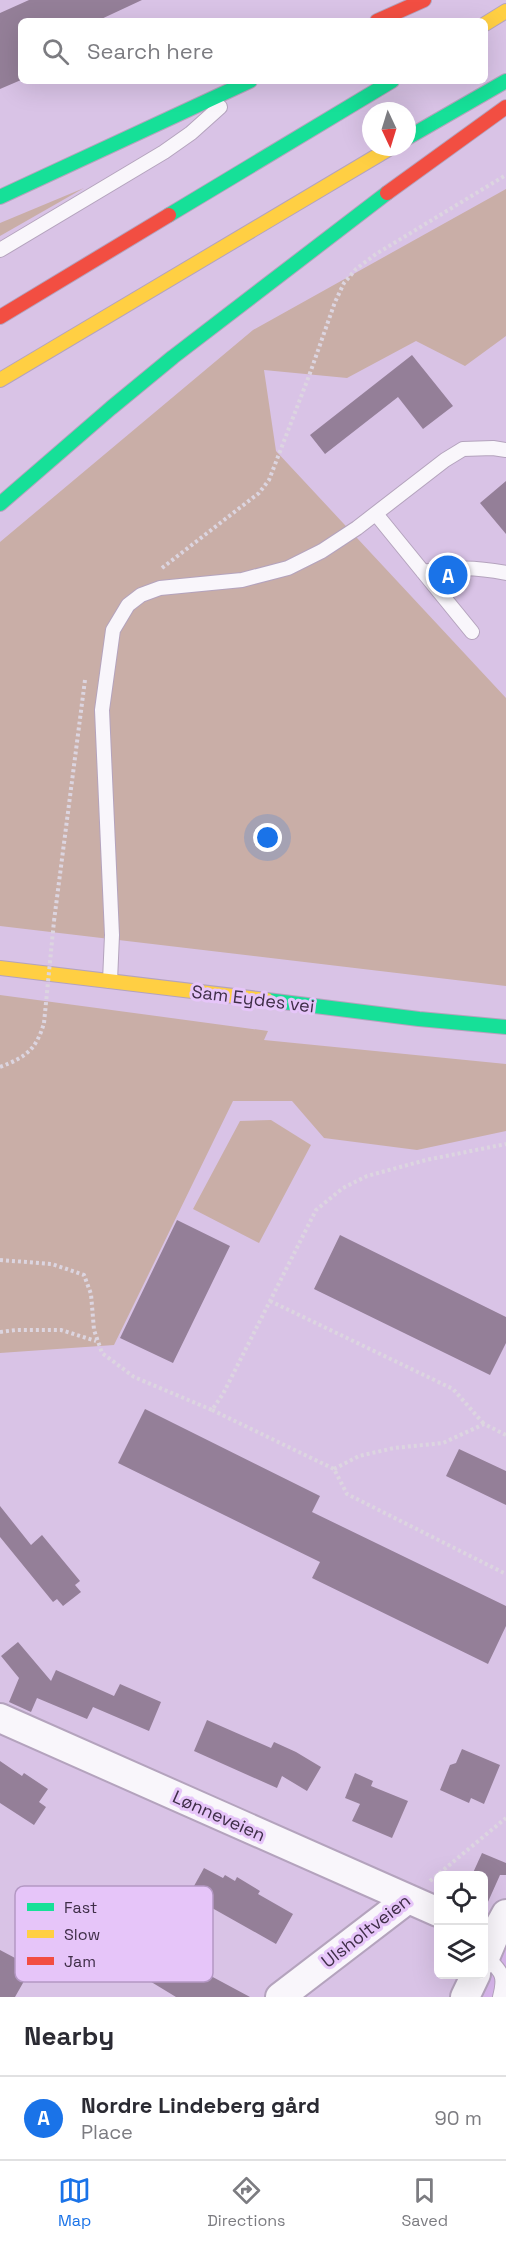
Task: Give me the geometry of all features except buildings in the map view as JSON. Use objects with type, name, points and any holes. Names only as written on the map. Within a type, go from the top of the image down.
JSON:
[{"type":"main road","points":[[384,18],[424,0]]},
{"type":"main road","points":[[488,22],[506,11]]},
{"type":"main road","points":[[416,133],[506,81]]},
{"type":"main road","points":[[0,197],[243,84]]},
{"type":"main road","points":[[0,317],[387,84]]},
{"type":"main road","points":[[0,504],[125,396],[262,287],[506,107]]},
{"type":"main road","points":[[0,380],[377,156]]},
{"type":"main road","name":"Sam Eydes vei","points":[[0,968],[418,1019],[506,1027]]},
{"type":"street","name":"Lønneveien","points":[[0,1718],[434,1910]]},
{"type":"street","name":"Ulsholtveien","points":[[280,1997],[408,1899]]},
{"type":"street","points":[[465,1997],[493,1938]]},
{"type":"lane","points":[[0,250],[164,152],[191,133],[244,84]]},
{"type":"lane","points":[[110,981],[112,935],[102,710],[113,630],[128,605],[150,591],[160,588],[242,580],[288,568],[322,551],[463,449],[477,447],[506,450]]},
{"type":"lane","points":[[376,514],[472,632]]},
{"type":"lane","points":[[423,572],[452,567],[475,567],[506,573]]},
{"type":"lane","points":[[493,1938],[505,1984],[500,1997]]},
{"type":"path","points":[[158,571],[259,493],[269,480],[305,387],[334,302],[344,283],[356,269],[376,254],[506,175]]},
{"type":"path","points":[[0,1067],[30,1052],[38,1041],[44,1023],[54,921],[85,679]]},
{"type":"path","points":[[212,1410],[224,1394],[316,1210],[343,1188],[367,1176],[506,1144]]},
{"type":"path","points":[[0,1260],[52,1264],[84,1275],[91,1294],[97,1341],[102,1353],[134,1377],[212,1410],[334,1469],[347,1494],[506,1573]]},
{"type":"path","points":[[270,1301],[453,1389],[484,1424],[506,1435]]},
{"type":"path","points":[[0,1332],[61,1330],[97,1341]]},
{"type":"path","points":[[334,1469],[360,1456],[394,1448],[444,1443],[484,1424]]},
{"type":"path","name":"Ulsholtveien","points":[[408,1899],[506,1818]]},
{"type":"shaded area","points":[[84,188],[0,236],[0,223]]},
{"type":"shaded area","points":[[506,189],[506,336],[465,366],[416,341],[347,378],[264,370],[276,451],[506,698],[506,986],[0,926],[0,542],[253,330]]},
{"type":"shaded area","points":[[0,995],[268,1031],[264,1040],[506,1064],[506,1131],[417,1150],[324,1138],[292,1101],[233,1101],[114,1345],[0,1353]]},
{"type":"shaded area","points":[[271,1120],[311,1145],[259,1243],[193,1209],[240,1121]]},
{"type":"shaded area","points":[[506,1949],[506,1997],[479,1997],[480,1995]]},
{"type":"traffic: fast","points":[[416,133],[506,81]]},
{"type":"traffic: fast","points":[[0,197],[244,84]]},
{"type":"traffic: fast","points":[[169,215],[387,84]]},
{"type":"traffic: fast","points":[[0,504],[173,357],[387,193]]},
{"type":"traffic: fast","points":[[267,1000],[419,1019],[506,1027]]},
{"type":"traffic: slow","points":[[488,22],[506,11]]},
{"type":"traffic: slow","points":[[0,380],[377,156]]},
{"type":"traffic: slow","points":[[0,968],[267,1000]]},
{"type":"traffic: jam","points":[[384,18],[424,0]]},
{"type":"traffic: jam","points":[[387,193],[506,107]]},
{"type":"traffic: jam","points":[[0,317],[169,215]]},
{"type":"place","name":"Nordre Lindeberg gård","points":[[448,575]]}]
